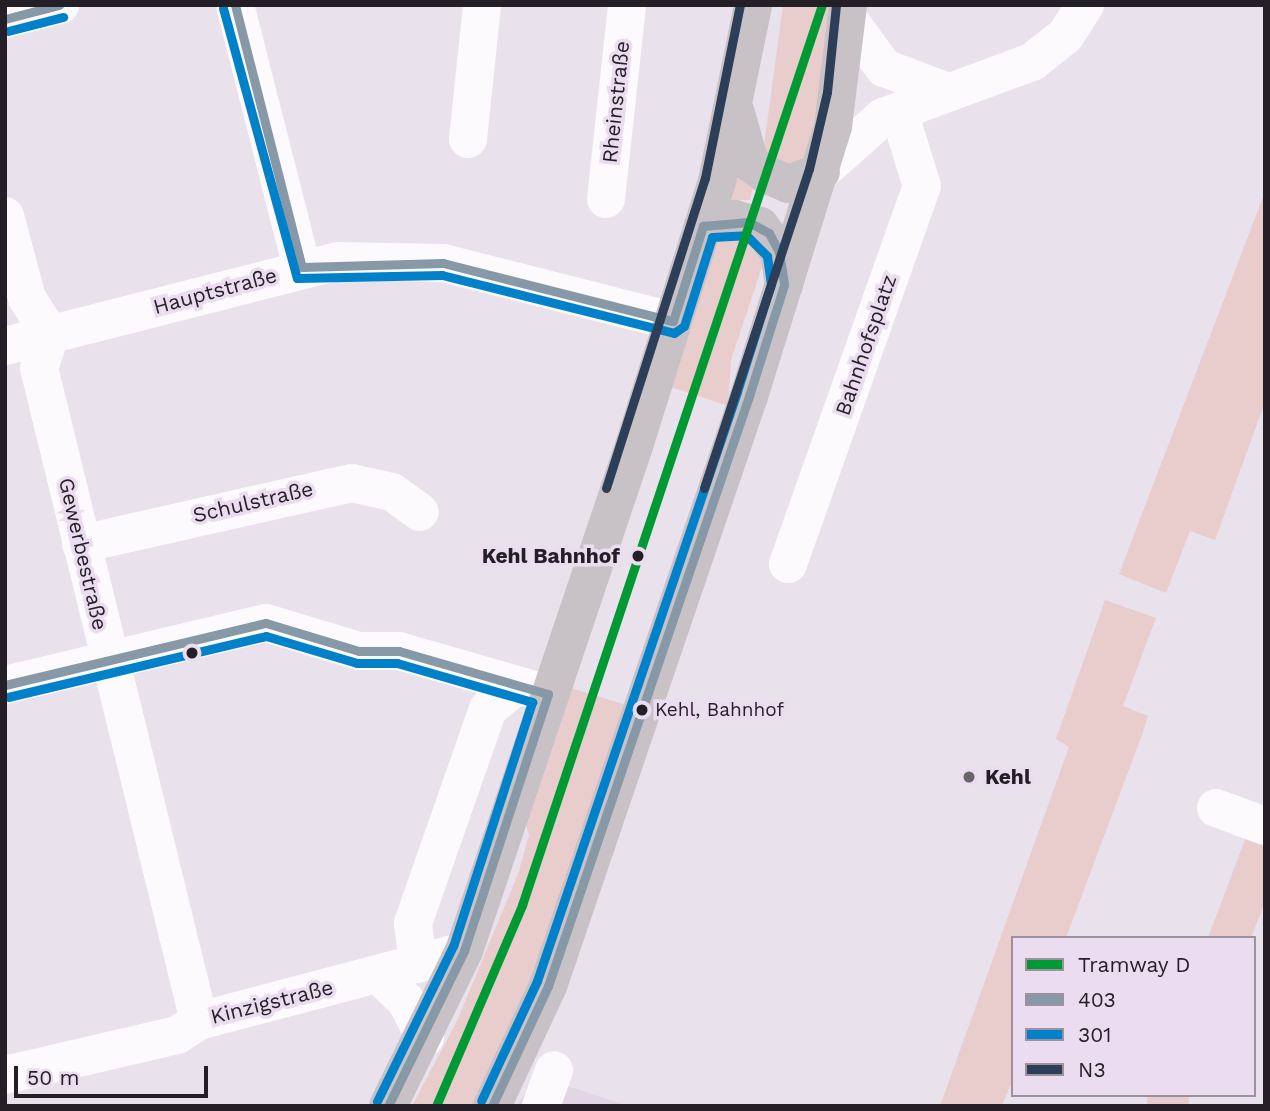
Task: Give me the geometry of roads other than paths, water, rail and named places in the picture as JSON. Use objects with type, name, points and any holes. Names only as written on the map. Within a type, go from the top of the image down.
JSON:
[{"type":"main road","points":[[388,1106],[425,1037],[464,951],[533,690],[673,321],[736,111],[752,5]]},
{"type":"main road","points":[[492,1106],[548,986],[821,172],[839,94],[848,11]]},
{"type":"main road","points":[[736,111],[751,163],[765,174],[788,184],[821,172]]},
{"type":"main road","points":[[703,226],[734,219],[760,226],[779,252],[784,285]]},
{"type":"street","points":[[5,19],[60,5]]},
{"type":"street","points":[[235,5],[302,267]]},
{"type":"street","points":[[468,139],[482,5]]},
{"type":"street","name":"Rheinstraße","points":[[606,199],[627,5]]},
{"type":"street","points":[[821,172],[868,126],[943,90],[1032,62],[1065,36],[1085,5]]},
{"type":"street","points":[[848,11],[884,68],[943,90]]},
{"type":"street","name":"Bahnhofsplatz","points":[[788,564],[922,186],[903,125]]},
{"type":"street","points":[[5,216],[27,298],[50,335]]},
{"type":"street","name":"Hauptstraße","points":[[5,346],[302,267],[443,263],[673,321]]},
{"type":"street","name":"Gewerbestraße","points":[[50,335],[38,368],[108,661],[199,1021]]},
{"type":"street","name":"Schulstraße","points":[[81,544],[352,483],[391,492],[420,512]]},
{"type":"street","points":[[5,685],[266,623],[359,651],[399,650],[533,690]]},
{"type":"street","points":[[418,964],[413,923],[488,709],[533,690]]},
{"type":"street","points":[[1216,808],[1265,826]]},
{"type":"street","name":"Kinzigstraße","points":[[5,1075],[177,1035],[199,1021],[464,951]]},
{"type":"street","points":[[379,975],[405,1001],[425,1037]]},
{"type":"street","points":[[541,1106],[555,1070]]},
{"type":"tram line","name":"D","points":[[436,1106],[522,905],[822,5]]},
{"type":"place","name":"Kehl Bahnhof","points":[[638,556]]},
{"type":"place","name":"Kehl, Bahnhof","points":[[642,710]]},
{"type":"place","name":"Kehl","points":[[969,777]]}]
